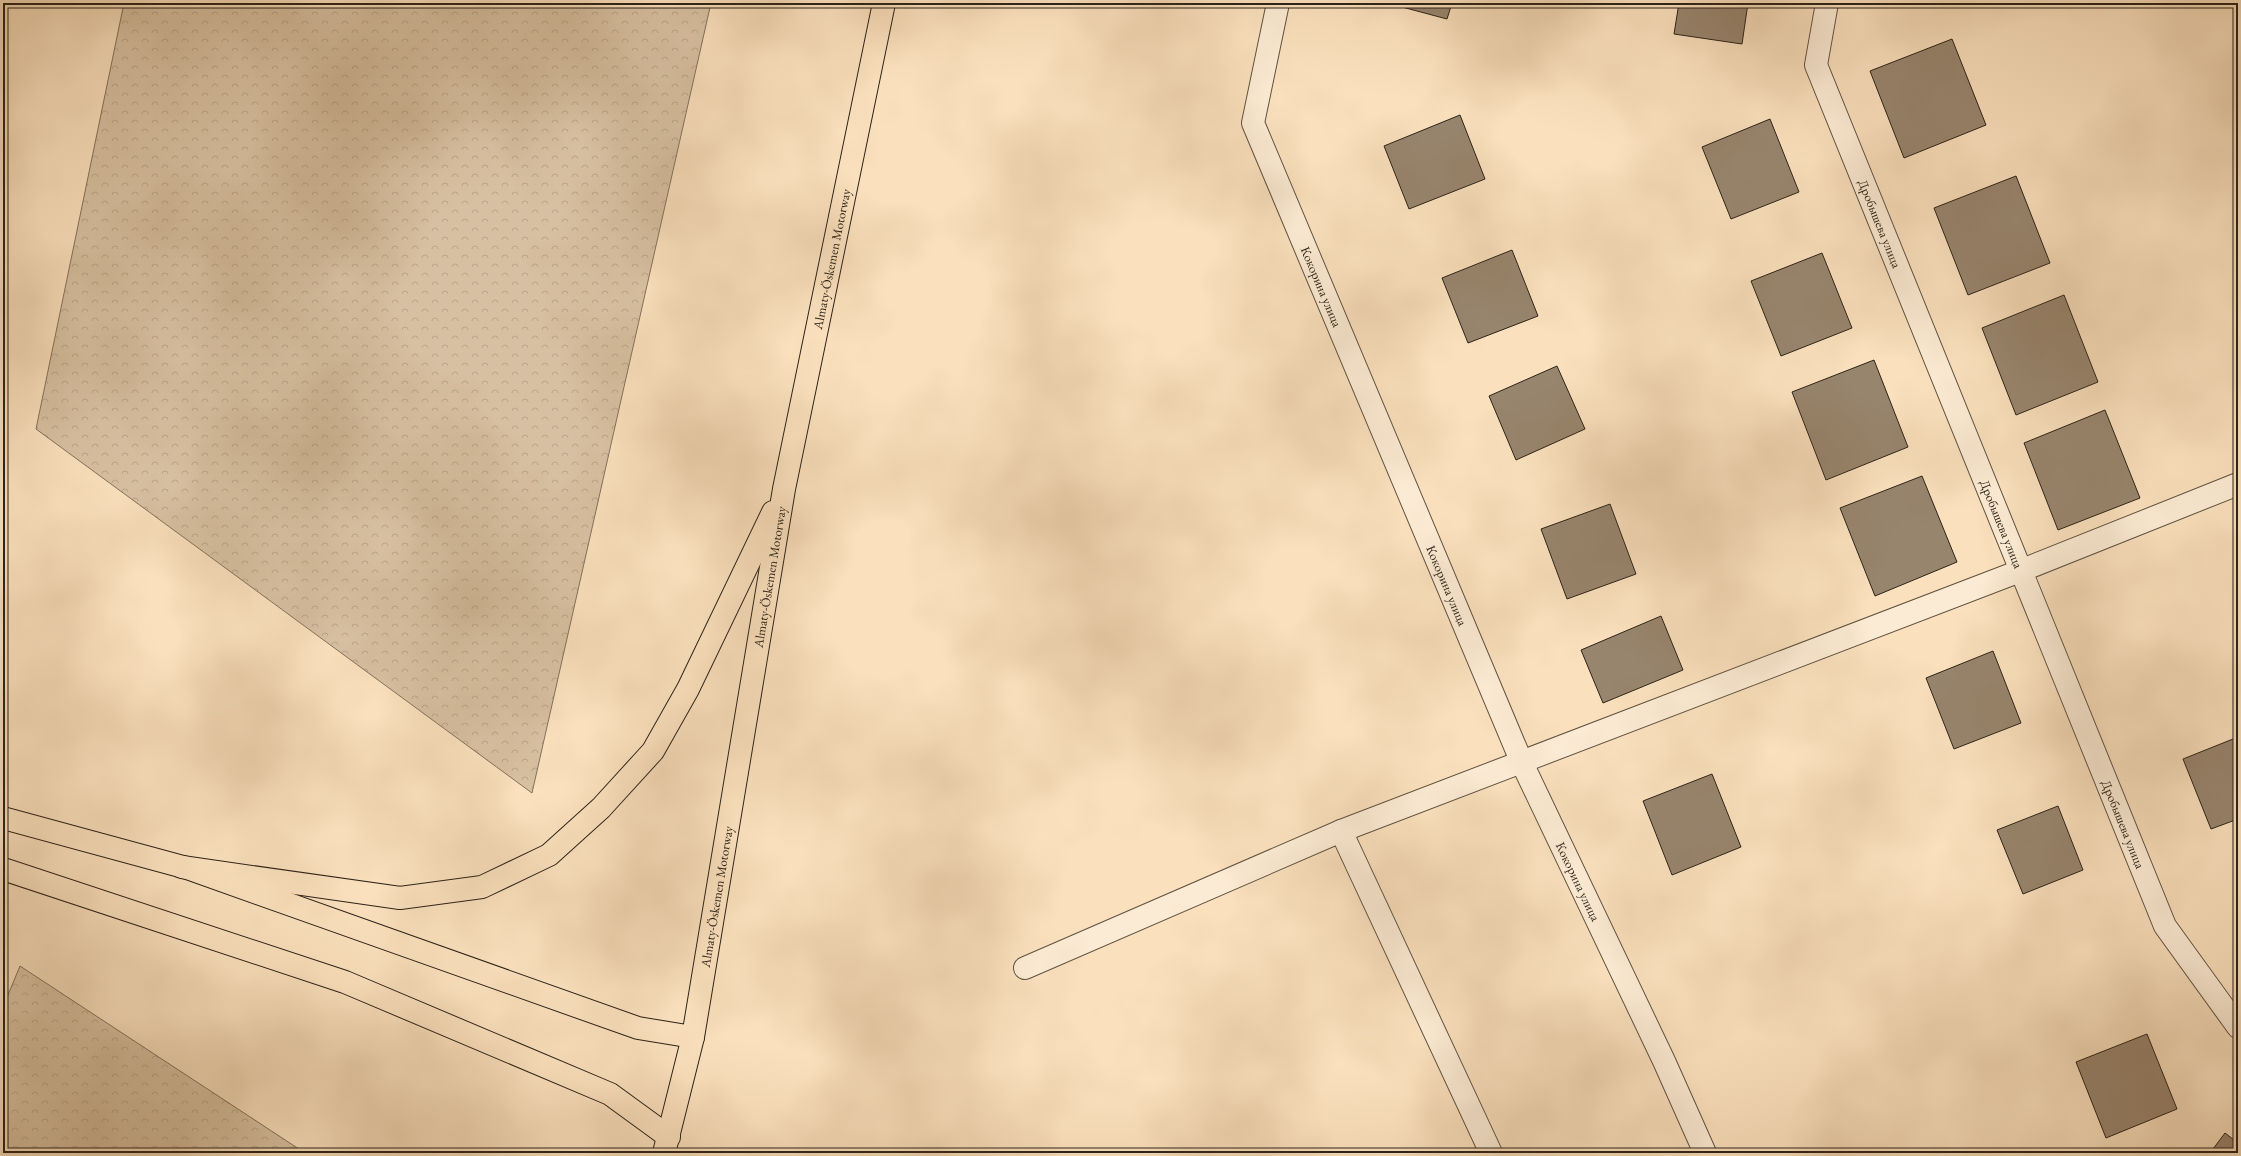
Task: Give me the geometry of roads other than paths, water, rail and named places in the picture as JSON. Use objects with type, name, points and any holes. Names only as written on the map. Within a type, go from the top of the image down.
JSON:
[{"type":"main road","name":"Almaty-Öskemen Motorway","points":[[667,1145],[693,1036],[784,489],[884,3]]},
{"type":"main road","points":[[182,867],[400,898],[482,887],[549,855],[601,808],[653,751],[688,689],[784,489]]},
{"type":"main road","points":[[3,818],[182,867],[638,1028],[693,1036]]},
{"type":"main road","points":[[3,869],[345,982],[610,1094],[667,1145]]},
{"type":"street","name":"Кокорина улица","points":[[1278,3],[1252,123],[1522,763],[1664,1061],[1705,1153]]},
{"type":"street","name":"Дробышева улица","points":[[1827,3],[1816,65],[2020,571],[2166,926],[2238,1027]]},
{"type":"street","points":[[1025,968],[1341,831],[1522,763],[2020,571],[2238,484]]},
{"type":"street","points":[[1341,831],[1491,1153]]}]
